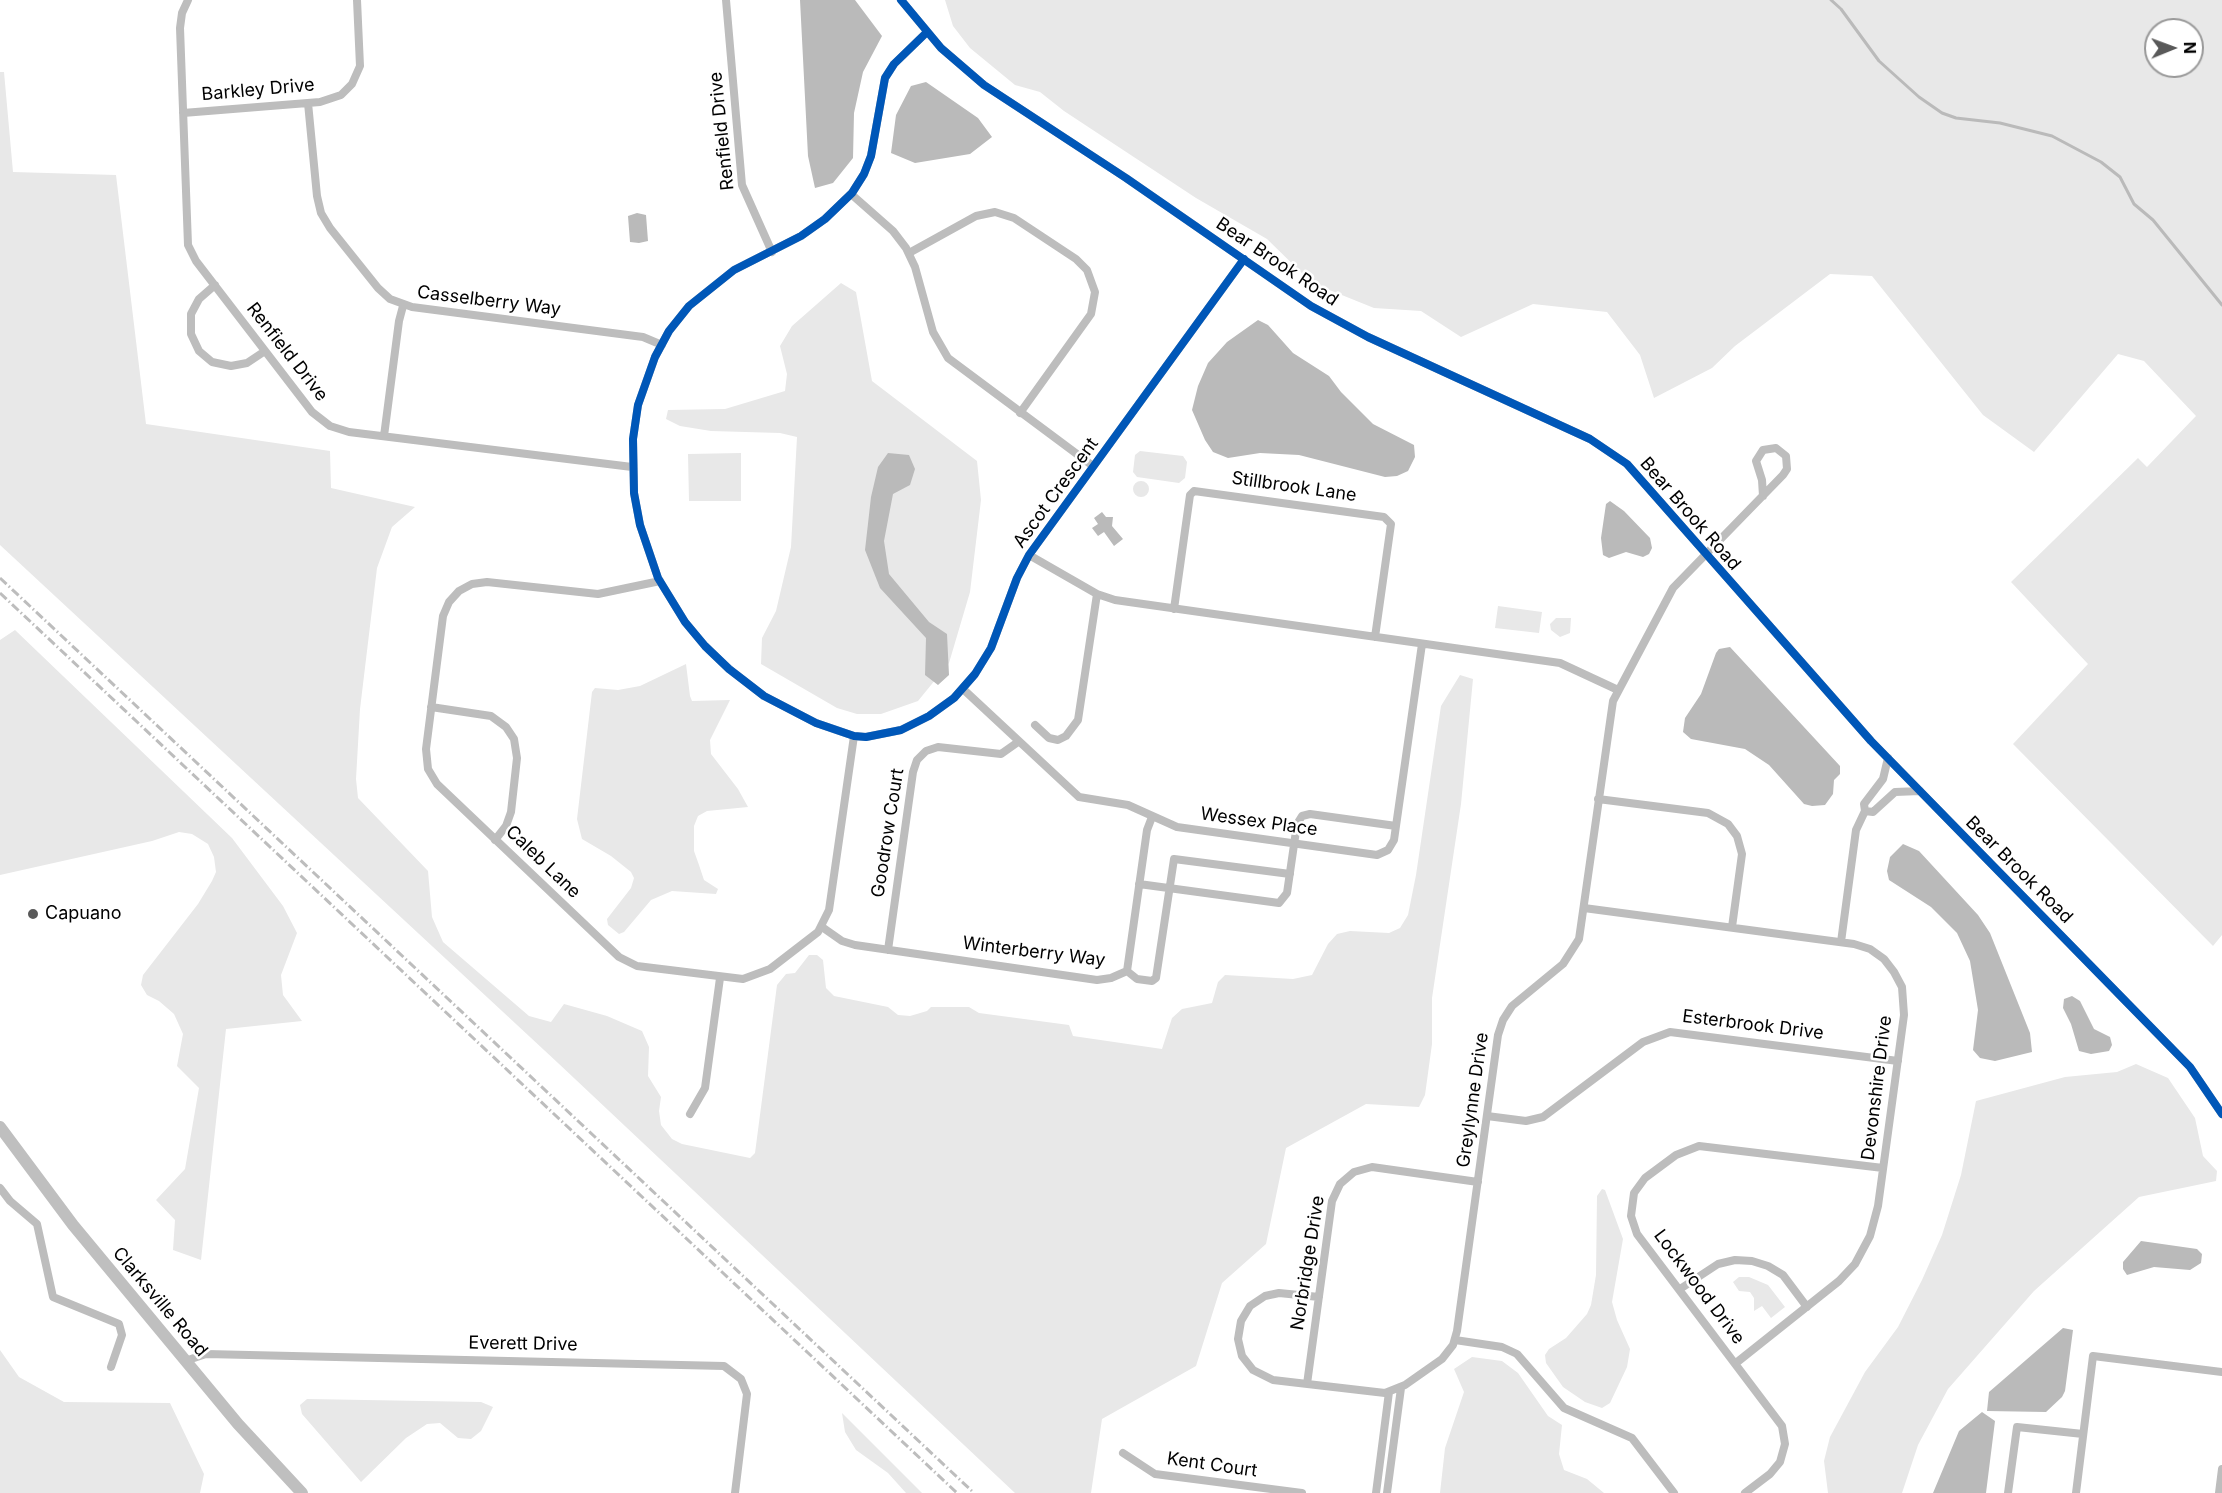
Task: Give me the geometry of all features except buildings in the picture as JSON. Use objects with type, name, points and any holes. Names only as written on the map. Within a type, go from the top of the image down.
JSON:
[{"type":"street","name":"Renfield Drive","points":[[188,0],[180,24],[188,240],[192,255],[320,420],[342,430],[632,467]]},
{"type":"street","name":"Barkley Drive","points":[[183,113],[308,103],[338,97],[356,77],[361,58],[357,0]]},
{"type":"street","name":"Renfield Drive","points":[[726,0],[742,188],[772,252]]},
{"type":"street","name":"Bear Brook Road","points":[[901,0],[926,33],[984,85],[1126,178],[1311,306],[1368,337],[1590,439],[1611,451],[1642,478],[1706,557],[1888,758],[2190,1067],[2222,1114]]},
{"type":"street","name":"Ascot Crescent","points":[[926,33],[894,64],[885,78],[871,156],[864,174],[851,194],[813,228],[772,252],[734,270],[711,285],[684,312],[662,345],[648,372],[638,405],[632,467],[640,525],[660,580],[696,634],[741,679],[790,711],[854,736],[875,736],[901,730],[942,707],[963,689],[991,648],[1017,578],[1029,555],[1244,259]]},
{"type":"street","name":"Casselberry Way","points":[[308,103],[316,196],[323,219],[378,288],[390,299],[404,306],[644,337],[662,345]]},
{"type":"street","points":[[851,194],[893,231],[909,252],[931,328],[942,350],[963,371],[1093,466]]},
{"type":"street","points":[[909,252],[976,216],[995,212],[1017,220],[1076,259],[1087,270],[1095,292],[1091,314],[1020,413]]},
{"type":"street","points":[[215,285],[201,296],[191,314],[191,334],[197,348],[212,362],[231,366],[247,363],[265,351]]},
{"type":"street","points":[[384,436],[399,321],[404,306]]},
{"type":"street","name":"Greylynne Drive","points":[[1455,1340],[1498,1035],[1503,1020],[1518,1000],[1569,958],[1579,939],[1610,713],[1618,690],[1671,591],[1706,557],[1787,469],[1786,456],[1776,447],[1763,450],[1756,461],[1762,480],[1762,496]]},
{"type":"street","name":"Stillbrook Lane","points":[[1174,609],[1191,493],[1198,490],[1389,520],[1375,637]]},
{"type":"street","points":[[1029,555],[1097,594],[1115,600],[1562,663],[1618,690]]},
{"type":"street","name":"Caleb Lane","points":[[660,580],[598,594],[487,582],[465,587],[451,599],[444,612],[425,753],[429,773],[439,786],[495,840],[625,961],[640,966],[720,978],[743,979],[763,973],[822,927]]},
{"type":"street","points":[[1035,725],[1049,738],[1058,740],[1065,737],[1077,722],[1097,594]]},
{"type":"street","name":"Wessex Place","points":[[963,689],[1078,797],[1128,805],[1177,827],[1377,855],[1391,846],[1396,826],[1422,644]]},
{"type":"street","points":[[431,707],[491,716],[503,724],[512,736],[517,758],[511,812],[507,824],[495,840]]},
{"type":"street","points":[[822,927],[829,910],[854,736]]},
{"type":"street","name":"Goodrow Court","points":[[888,950],[916,762],[924,753],[935,747],[998,754],[1008,751],[1018,742]]},
{"type":"street","points":[[1841,942],[1856,830],[1865,811],[1864,804],[1883,779],[1888,758]]},
{"type":"street","points":[[1865,811],[1873,812],[1895,792],[1920,791]]},
{"type":"street","points":[[1598,799],[1708,813],[1728,824],[1737,836],[1742,850],[1732,927]]},
{"type":"street","points":[[1139,884],[1277,903],[1286,897],[1298,820],[1307,814],[1396,826]]},
{"type":"street","name":"Winterberry Way","points":[[822,927],[845,943],[1097,980],[1111,978],[1127,971],[1147,829],[1152,817]]},
{"type":"street","points":[[1127,971],[1137,978],[1152,981],[1156,979],[1173,861],[1176,858],[1290,874]]},
{"type":"street","name":"Devonshire Drive","points":[[1584,908],[1859,945],[1875,952],[1888,963],[1897,977],[1904,1004],[1898,1061],[1875,1221],[1863,1251],[1844,1276],[1736,1363]]},
{"type":"street","points":[[690,1114],[705,1088],[720,978]]},
{"type":"street","name":"Esterbrook Drive","points":[[1487,1116],[1524,1121],[1540,1118],[1643,1042],[1670,1032],[1898,1061]]},
{"type":"street","name":"Clarksville Road","points":[[0,1127],[73,1225],[185,1361],[302,1493]]},
{"type":"street","name":"Lockwood Drive","points":[[1745,1493],[1776,1469],[1783,1455],[1785,1440],[1778,1419],[1637,1233],[1631,1212],[1633,1197],[1640,1184],[1678,1154],[1693,1147],[1709,1146],[1883,1168]]},
{"type":"street","name":"Norbridge Drive","points":[[1307,1384],[1332,1201],[1338,1187],[1348,1176],[1361,1169],[1376,1167],[1478,1182]]},
{"type":"street","points":[[0,1188],[10,1201],[38,1224],[53,1297],[119,1324],[122,1335],[111,1367]]},
{"type":"street","points":[[1680,1289],[1718,1264],[1735,1260],[1752,1261],[1768,1266],[1782,1275],[1807,1307]]},
{"type":"street","points":[[1319,1297],[1283,1293],[1265,1296],[1248,1309],[1238,1329],[1241,1352],[1253,1370],[1269,1379],[1374,1393],[1389,1392],[1401,1388],[1444,1357],[1455,1340],[1502,1347],[1517,1354],[1562,1407],[1630,1437],[1674,1493]]},
{"type":"street","name":"Everett Drive","points":[[185,1361],[206,1354],[724,1366],[741,1379],[747,1394],[735,1493]]},
{"type":"street","points":[[2076,1493],[2093,1356],[2222,1372]]},
{"type":"street","points":[[1387,1493],[1401,1388]]},
{"type":"street","points":[[1376,1493],[1389,1392]]},
{"type":"street","points":[[2008,1493],[2017,1427],[2083,1434]]},
{"type":"street","name":"Kent Court","points":[[1123,1453],[1155,1474],[1269,1491],[1302,1493]]},
{"type":"street","points":[[2219,1493],[2222,1469]]},
{"type":"shaded area","points":[[800,0],[855,0],[882,36],[863,72],[854,113],[853,158],[833,183],[815,188],[808,156]]},
{"type":"shaded area","points":[[945,0],[2222,0],[2222,935],[2213,946],[2013,744],[2088,664],[2011,582],[2138,458],[2147,467],[2196,416],[2144,361],[2118,354],[2034,452],[1983,415],[1872,276],[1830,274],[1735,346],[1712,368],[1654,398],[1640,355],[1607,312],[1533,304],[1461,337],[1421,311],[1374,308],[1312,283],[1267,239],[1196,198],[1064,111],[1040,92],[1015,85],[970,48],[953,26]]},
{"type":"shaded area","points":[[0,72],[4,72],[13,172],[116,175],[146,424],[330,451],[331,488],[415,507],[392,527],[377,568],[360,709],[356,779],[358,798],[428,871],[432,917],[443,942],[529,1016],[551,1022],[564,1004],[607,1016],[642,1031],[649,1047],[648,1076],[661,1097],[659,1111],[661,1125],[672,1139],[682,1144],[750,1158],[755,1153],[777,985],[786,974],[795,973],[809,955],[817,955],[823,960],[826,988],[834,996],[888,1007],[898,1015],[910,1016],[927,1011],[931,1007],[969,1007],[979,1013],[1069,1025],[1073,1036],[1162,1049],[1172,1018],[1182,1009],[1212,1003],[1218,982],[1225,975],[1293,979],[1312,975],[1328,944],[1337,934],[1350,931],[1389,933],[1400,928],[1408,915],[1416,875],[1441,706],[1460,675],[1473,679],[1461,804],[1432,998],[1432,1044],[1425,1095],[1419,1107],[1366,1104],[1286,1148],[1266,1244],[1222,1283],[1196,1366],[1102,1419],[1091,1493],[1015,1493],[558,1063],[0,545]]},
{"type":"shaded area","points":[[926,82],[978,118],[992,137],[970,154],[915,163],[891,153],[896,115],[911,86]]},
{"type":"shaded area","points":[[637,213],[646,215],[648,241],[630,242],[628,216]]},
{"type":"shaded area","points":[[841,283],[856,292],[872,381],[977,461],[981,500],[970,592],[949,663],[918,701],[881,714],[857,714],[837,708],[761,664],[762,638],[776,611],[791,547],[797,437],[780,433],[711,431],[680,426],[666,419],[668,410],[725,409],[785,391],[787,374],[780,346],[792,326]]},
{"type":"shaded area","points":[[1258,320],[1268,325],[1293,353],[1329,376],[1341,392],[1373,424],[1414,445],[1415,457],[1408,471],[1397,476],[1385,477],[1299,455],[1260,453],[1228,458],[1213,452],[1192,410],[1198,386],[1208,363],[1227,342]]},
{"type":"shaded area","points":[[1140,451],[1183,456],[1187,462],[1185,478],[1179,483],[1137,477],[1133,472],[1135,455]]},
{"type":"shaded area","points":[[741,453],[741,501],[689,501],[688,454]]},
{"type":"shaded area","points":[[888,453],[909,455],[915,469],[910,485],[893,494],[884,541],[889,574],[929,622],[947,634],[949,675],[938,685],[925,675],[926,638],[880,588],[865,550],[871,497],[878,467]]},
{"type":"shaded area","points":[[1138,481],[1144,481],[1149,489],[1147,495],[1138,497],[1133,492],[1133,486]]},
{"type":"shaded area","points":[[1610,501],[1624,511],[1650,538],[1652,548],[1649,554],[1643,557],[1626,552],[1609,558],[1603,555],[1601,538],[1606,504]]},
{"type":"shaded area","points":[[1102,512],[1106,517],[1113,517],[1112,526],[1123,539],[1114,546],[1104,532],[1098,536],[1092,528],[1098,524],[1094,518]]},
{"type":"shaded area","points":[[1498,606],[1542,612],[1539,633],[1495,628]]},
{"type":"shaded area","points":[[1556,618],[1571,618],[1570,633],[1560,637],[1551,630],[1550,624]]},
{"type":"shaded area","points":[[15,630],[232,838],[283,906],[297,933],[281,975],[283,995],[302,1021],[226,1029],[201,1260],[173,1250],[175,1220],[156,1200],[185,1169],[199,1088],[177,1066],[183,1034],[174,1014],[159,1001],[147,995],[141,985],[143,975],[198,904],[212,881],[216,872],[214,857],[208,844],[192,834],[179,832],[152,841],[0,875],[0,640]]},
{"type":"shaded area","points":[[1730,647],[1840,766],[1840,774],[1834,780],[1833,794],[1825,805],[1804,804],[1769,765],[1745,749],[1691,739],[1683,732],[1685,718],[1701,694],[1716,653],[1719,649]]},
{"type":"shaded area","points":[[686,664],[692,701],[730,700],[710,740],[711,754],[738,789],[748,807],[707,811],[698,816],[694,826],[694,851],[704,880],[718,889],[716,894],[672,891],[651,900],[624,932],[619,934],[608,925],[607,919],[631,888],[634,878],[631,872],[611,856],[582,839],[577,819],[592,692],[595,688],[618,690],[640,686]]},
{"type":"shaded area","points":[[1903,844],[1919,851],[1978,915],[1990,933],[2030,1033],[2032,1052],[1995,1061],[1980,1058],[1973,1050],[1978,1010],[1970,961],[1957,933],[1931,907],[1889,880],[1887,871],[1890,857]]},
{"type":"shaded area","points":[[2072,996],[2080,1001],[2094,1029],[2110,1037],[2112,1045],[2109,1051],[2091,1054],[2079,1051],[2071,1024],[2063,1008],[2064,999]]},
{"type":"shaded area","points":[[2136,1064],[2168,1078],[2195,1118],[2203,1156],[2217,1171],[2216,1181],[2139,1197],[2034,1291],[1948,1389],[1918,1445],[1902,1493],[1828,1493],[1824,1461],[1830,1437],[1865,1372],[1898,1327],[1942,1235],[1961,1175],[1976,1101],[2065,1077],[2117,1072]]},
{"type":"shaded area","points":[[1602,1189],[1605,1190],[1623,1239],[1612,1302],[1630,1349],[1627,1367],[1610,1403],[1602,1408],[1585,1402],[1563,1387],[1546,1363],[1545,1355],[1549,1349],[1566,1338],[1587,1314],[1591,1305],[1596,1275],[1597,1196]]},
{"type":"shaded area","points":[[2141,1241],[2197,1249],[2202,1254],[2201,1263],[2190,1270],[2154,1267],[2127,1275],[2123,1269],[2123,1262]]},
{"type":"shaded area","points":[[1739,1277],[1749,1277],[1768,1285],[1785,1307],[1771,1318],[1762,1306],[1754,1311],[1754,1298],[1750,1292],[1739,1291],[1733,1282]]},
{"type":"shaded area","points":[[2063,1328],[2073,1330],[2065,1391],[2062,1397],[2046,1412],[1987,1411],[1989,1392]]},
{"type":"shaded area","points":[[0,1350],[19,1377],[64,1402],[170,1403],[204,1474],[200,1493],[0,1493]]},
{"type":"shaded area","points":[[1472,1357],[1502,1361],[1518,1373],[1548,1416],[1562,1425],[1559,1454],[1564,1470],[1587,1479],[1604,1493],[1440,1493],[1445,1448],[1464,1392],[1454,1369]]},
{"type":"shaded area","points":[[307,1399],[481,1402],[493,1407],[481,1431],[471,1439],[458,1438],[440,1423],[427,1424],[406,1438],[361,1482],[302,1414],[300,1405]]},
{"type":"shaded area","points":[[1982,1412],[1995,1421],[1986,1493],[1933,1493],[1959,1431]]},
{"type":"shaded area","points":[[842,1413],[922,1493],[906,1493],[888,1473],[856,1450],[845,1432]]},
{"type":"waterway","points":[[1831,0],[1841,9],[1879,61],[1919,97],[1942,113],[1956,118],[2000,123],[2052,136],[2101,162],[2120,177],[2134,204],[2153,220],[2222,305]]},
{"type":"railway","points":[[0,578],[974,1493]]},
{"type":"railway","points":[[0,593],[957,1493]]},
{"type":"cycle path","points":[[901,0],[941,48],[984,85],[1126,178],[1311,306],[1368,337],[1590,439],[1627,464],[1871,741],[2190,1067],[2222,1114]]},
{"type":"cycle path","points":[[926,33],[894,64],[885,78],[871,156],[864,174],[852,193],[825,219],[801,236],[734,270],[689,306],[669,331],[655,357],[638,405],[633,439],[634,493],[640,525],[658,578],[685,622],[705,646],[729,669],[764,696],[816,723],[854,736],[866,737],[901,730],[929,716],[954,698],[975,674],[991,648],[1017,578],[1029,555],[1244,259]]},
{"type":"place","name":"Capuano","points":[[33,914]]}]
